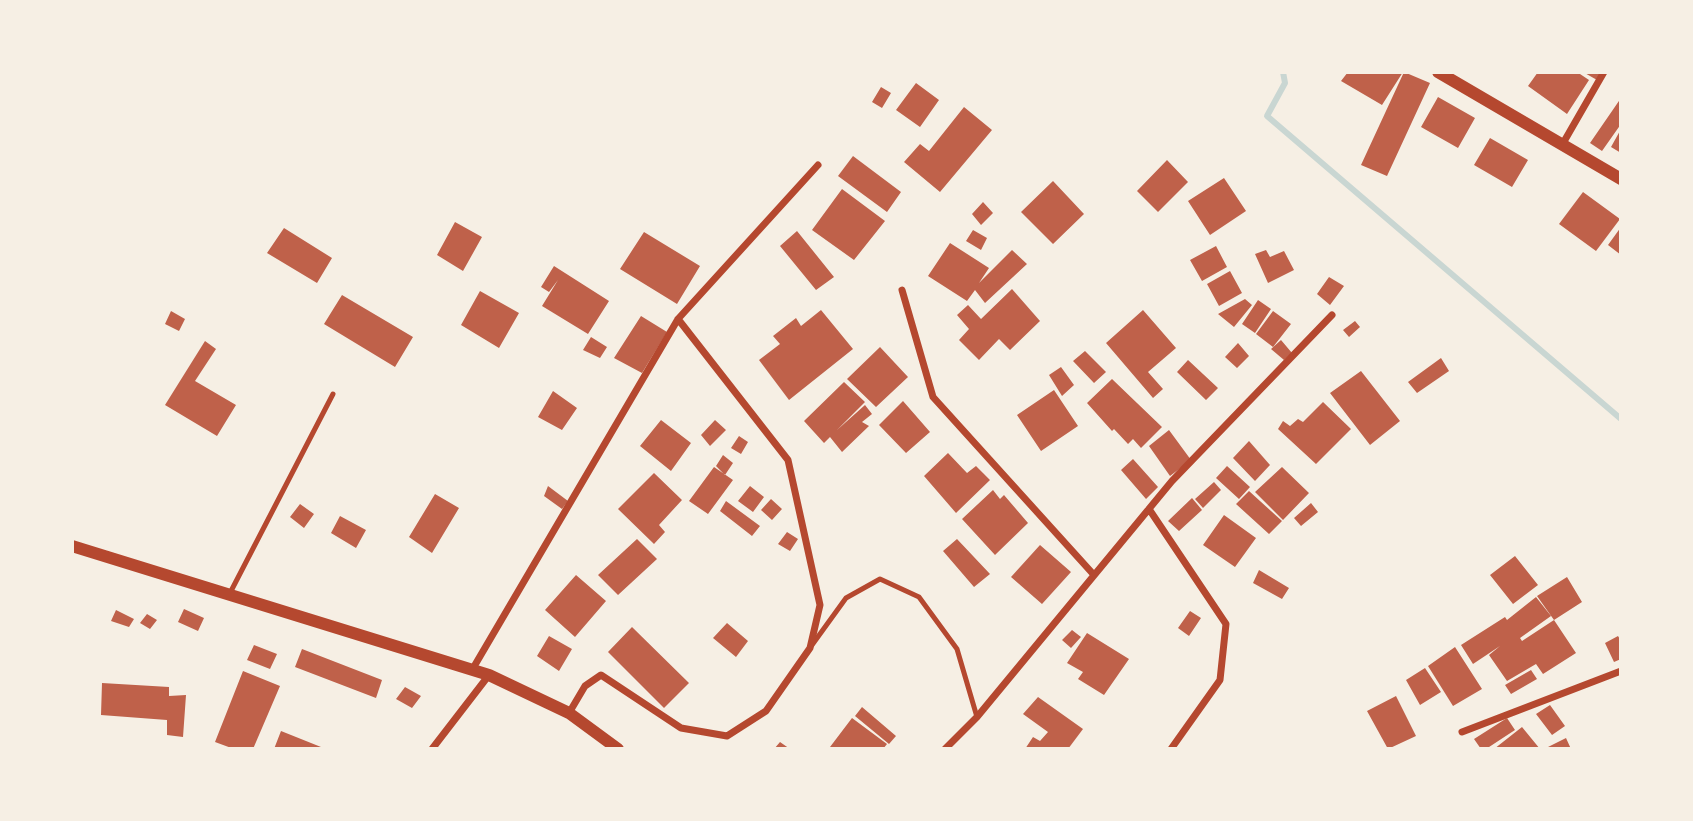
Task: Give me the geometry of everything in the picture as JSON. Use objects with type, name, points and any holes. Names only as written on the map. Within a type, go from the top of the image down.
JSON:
[{"type":"street","points":[[1438,72],[1621,179]]},
{"type":"street","points":[[1562,145],[1604,72]]},
{"type":"street","points":[[472,670],[678,319],[818,165]]},
{"type":"street","points":[[902,290],[933,397],[1094,575]]},
{"type":"street","points":[[945,749],[977,717],[1172,481],[1332,315]]},
{"type":"street","points":[[569,713],[585,686],[601,675],[681,728],[727,736],[766,711],[810,648],[820,604],[788,460],[678,319]]},
{"type":"street","points":[[1149,509],[1226,624],[1220,680],[1171,749]]},
{"type":"street","points":[[72,546],[489,676],[569,713],[618,749]]},
{"type":"street","points":[[1462,732],[1621,671]]},
{"type":"street","points":[[432,749],[489,676]]},
{"type":"lane","points":[[229,595],[333,394]]},
{"type":"lane","points":[[810,648],[846,598],[880,579],[919,597],[957,649],[977,717]]},
{"type":"building","points":[[1348,72],[1403,72],[1382,105],[1341,81]]},
{"type":"building","points":[[1404,72],[1430,83],[1387,176],[1361,165]]},
{"type":"building","points":[[1538,72],[1577,72],[1589,80],[1567,114],[1528,86]]},
{"type":"building","points":[[1583,72],[1601,72],[1597,80]]},
{"type":"building","points":[[916,83],[939,100],[920,127],[896,110]]},
{"type":"building","points":[[881,87],[891,93],[882,108],[872,102]]},
{"type":"building","points":[[1438,97],[1475,118],[1458,148],[1421,127]]},
{"type":"building","points":[[1621,98],[1621,124],[1602,151],[1590,143]]},
{"type":"building","points":[[964,107],[992,130],[940,192],[904,162],[920,144],[929,151]]},
{"type":"building","points":[[1621,129],[1621,153],[1611,147]]},
{"type":"building","points":[[1490,138],[1528,160],[1512,187],[1474,165]]},
{"type":"building","points":[[853,156],[901,192],[887,212],[838,176]]},
{"type":"building","points":[[1167,160],[1188,182],[1158,212],[1137,191]]},
{"type":"building","points":[[1224,178],[1246,211],[1210,235],[1188,201]]},
{"type":"building","points":[[1053,181],[1084,214],[1053,244],[1021,212]]},
{"type":"building","points":[[842,189],[885,221],[854,260],[812,230]]},
{"type":"building","points":[[1583,192],[1620,219],[1596,251],[1559,224]]},
{"type":"building","points":[[983,202],[993,213],[981,225],[972,214]]},
{"type":"building","points":[[455,222],[482,237],[463,271],[437,255]]},
{"type":"building","points":[[1621,227],[1621,255],[1608,245]]},
{"type":"building","points":[[284,228],[332,258],[317,283],[267,253]]},
{"type":"building","points":[[973,230],[987,238],[981,250],[966,241]]},
{"type":"building","points":[[797,231],[834,277],[816,290],[780,246]]},
{"type":"building","points":[[644,232],[700,266],[677,304],[620,269]]},
{"type":"building","points":[[950,243],[989,268],[979,283],[1012,250],[1027,264],[985,303],[975,290],[967,301],[928,276]]},
{"type":"building","points":[[1216,246],[1227,267],[1202,281],[1190,260]]},
{"type":"building","points":[[1266,250],[1270,257],[1284,251],[1294,270],[1268,283],[1255,254]]},
{"type":"building","points":[[554,266],[609,301],[588,334],[542,306],[558,280],[549,292],[541,287]]},
{"type":"building","points":[[1230,271],[1242,293],[1219,306],[1207,284]]},
{"type":"building","points":[[1329,277],[1344,286],[1330,305],[1317,294]]},
{"type":"building","points":[[1012,289],[1040,321],[1010,350],[999,339],[979,360],[959,340],[969,329],[957,315],[968,305],[981,319]]},
{"type":"building","points":[[480,291],[519,313],[499,348],[461,325]]},
{"type":"building","points":[[342,295],[413,337],[395,367],[324,324]]},
{"type":"building","points":[[1245,299],[1252,305],[1234,327],[1218,314]]},
{"type":"building","points":[[1258,300],[1271,309],[1255,333],[1242,324]]},
{"type":"building","points":[[821,310],[853,349],[789,400],[759,360],[780,344],[773,336],[796,318],[801,326]]},
{"type":"building","points":[[1143,310],[1176,348],[1148,372],[1163,389],[1153,398],[1106,343]]},
{"type":"building","points":[[171,311],[185,319],[179,331],[165,324]]},
{"type":"building","points":[[1273,311],[1291,324],[1273,347],[1256,334]]},
{"type":"building","points":[[641,316],[667,332],[642,373],[614,358]]},
{"type":"building","points":[[1355,321],[1360,327],[1349,337],[1343,330]]},
{"type":"building","points":[[591,337],[607,347],[600,358],[583,350]]},
{"type":"building","points":[[1281,340],[1292,353],[1284,360],[1271,349]]},
{"type":"building","points":[[205,341],[216,349],[195,381],[236,405],[217,436],[165,405]]},
{"type":"building","points":[[1238,343],[1249,356],[1237,368],[1225,357]]},
{"type":"building","points":[[880,347],[908,377],[876,407],[847,379]]},
{"type":"building","points":[[1085,351],[1106,372],[1094,383],[1073,361]]},
{"type":"building","points":[[1441,358],[1449,371],[1417,393],[1408,382]]},
{"type":"building","points":[[1188,360],[1218,388],[1206,400],[1177,372]]},
{"type":"building","points":[[1061,367],[1074,385],[1062,396],[1049,375]]},
{"type":"building","points":[[1361,371],[1400,421],[1370,445],[1330,393]]},
{"type":"building","points":[[1112,379],[1162,427],[1141,448],[1133,439],[1128,444],[1114,429],[1112,431],[1087,403]]},
{"type":"building","points":[[844,382],[865,402],[837,430],[865,405],[872,414],[862,422],[869,426],[842,452],[830,437],[824,443],[804,421]]},
{"type":"building","points":[[1054,390],[1078,426],[1041,451],[1017,415]]},
{"type":"building","points":[[553,391],[577,408],[562,430],[538,417]]},
{"type":"building","points":[[903,401],[930,432],[906,453],[879,425]]},
{"type":"building","points":[[1323,402],[1351,429],[1316,464],[1278,429],[1283,421],[1290,426],[1298,419],[1303,422]]},
{"type":"building","points":[[661,420],[691,443],[671,471],[640,446]]},
{"type":"building","points":[[715,420],[726,430],[710,446],[701,435]]},
{"type":"building","points":[[1169,430],[1191,460],[1170,476],[1149,446]]},
{"type":"building","points":[[739,436],[748,442],[741,454],[731,448]]},
{"type":"building","points":[[1249,441],[1270,465],[1255,481],[1233,458]]},
{"type":"building","points":[[948,453],[967,473],[976,466],[990,480],[956,513],[924,476]]},
{"type":"building","points":[[723,455],[733,463],[725,475],[716,466]]},
{"type":"building","points":[[1133,459],[1158,487],[1146,499],[1121,470]]},
{"type":"building","points":[[1227,466],[1250,487],[1239,499],[1216,478]]},
{"type":"building","points":[[714,467],[733,480],[708,514],[689,501]]},
{"type":"building","points":[[1282,467],[1309,493],[1283,520],[1255,492]]},
{"type":"building","points":[[654,473],[682,500],[659,525],[665,532],[654,544],[618,509]]},
{"type":"building","points":[[1214,482],[1221,490],[1203,508],[1195,499]]},
{"type":"building","points":[[548,486],[568,501],[562,509],[544,496]]},
{"type":"building","points":[[750,486],[764,497],[753,512],[738,501]]},
{"type":"building","points":[[993,490],[1000,499],[1004,495],[1028,523],[995,555],[962,519]]},
{"type":"building","points":[[1249,491],[1282,521],[1269,534],[1236,504]]},
{"type":"building","points":[[435,494],[459,508],[432,553],[409,537]]},
{"type":"building","points":[[1192,498],[1202,510],[1179,531],[1168,521]]},
{"type":"building","points":[[771,499],[782,509],[772,520],[761,510]]},
{"type":"building","points":[[726,501],[760,526],[752,536],[720,511]]},
{"type":"building","points":[[1311,503],[1318,512],[1301,526],[1294,518]]},
{"type":"building","points":[[300,504],[314,514],[304,528],[290,517]]},
{"type":"building","points":[[1224,515],[1256,538],[1235,567],[1203,545]]},
{"type":"building","points":[[340,516],[366,530],[356,548],[331,533]]},
{"type":"building","points":[[787,532],[798,539],[790,551],[778,544]]},
{"type":"building","points":[[637,539],[657,559],[618,595],[598,575]]},
{"type":"building","points":[[957,539],[990,574],[974,587],[943,551]]},
{"type":"building","points":[[1040,545],[1071,572],[1042,604],[1011,577]]},
{"type":"building","points":[[1515,556],[1538,585],[1513,604],[1490,575]]},
{"type":"building","points":[[1259,570],[1289,588],[1282,599],[1253,583]]},
{"type":"building","points":[[576,575],[606,601],[575,637],[545,610]]},
{"type":"building","points":[[1567,577],[1582,602],[1554,620],[1537,596]]},
{"type":"building","points":[[1536,597],[1551,616],[1520,638],[1522,641],[1554,620],[1576,653],[1543,674],[1536,664],[1507,681],[1489,655],[1500,646],[1473,664],[1461,645],[1505,617],[1507,620]]},
{"type":"building","points":[[184,609],[204,618],[198,631],[178,622]]},
{"type":"building","points":[[116,610],[134,619],[129,627],[111,621]]},
{"type":"building","points":[[1190,611],[1201,618],[1189,636],[1178,628]]},
{"type":"building","points":[[147,614],[157,620],[150,629],[140,623]]},
{"type":"building","points":[[727,623],[748,641],[736,657],[713,638]]},
{"type":"building","points":[[632,627],[689,683],[664,708],[608,652]]},
{"type":"building","points":[[1072,630],[1081,637],[1071,648],[1062,640]]},
{"type":"building","points":[[1087,633],[1129,659],[1104,695],[1078,679],[1083,672],[1067,663]]},
{"type":"building","points":[[549,636],[572,649],[559,671],[537,656]]},
{"type":"building","points":[[1618,636],[1621,641],[1621,659],[1614,662],[1605,643]]},
{"type":"building","points":[[254,645],[277,654],[270,669],[247,660]]},
{"type":"building","points":[[1455,647],[1482,689],[1453,706],[1428,666]]},
{"type":"building","points":[[302,649],[382,680],[376,698],[295,667]]},
{"type":"building","points":[[1425,668],[1441,692],[1420,705],[1406,680]]},
{"type":"building","points":[[1531,670],[1537,679],[1511,694],[1505,685]]},
{"type":"building","points":[[243,671],[280,686],[253,749],[234,749],[215,742]]},
{"type":"building","points":[[102,683],[169,687],[169,696],[186,695],[183,737],[167,735],[167,720],[101,715]]},
{"type":"building","points":[[405,687],[421,696],[412,708],[396,699]]},
{"type":"building","points":[[1396,696],[1416,736],[1388,749],[1367,711]]},
{"type":"building","points":[[1038,697],[1083,729],[1068,749],[1025,749],[1033,737],[1040,741],[1048,732],[1023,714]]},
{"type":"building","points":[[1550,705],[1565,726],[1552,735],[1536,714]]},
{"type":"building","points":[[862,707],[896,736],[889,744],[855,716]]},
{"type":"building","points":[[852,718],[887,744],[883,749],[830,747]]},
{"type":"building","points":[[1507,718],[1515,730],[1486,749],[1481,749],[1474,739]]},
{"type":"building","points":[[1522,727],[1540,749],[1494,749]]},
{"type":"building","points":[[281,731],[326,749],[274,749]]},
{"type":"building","points":[[1566,738],[1571,749],[1544,749]]},
{"type":"building","points":[[780,742],[790,749],[774,749]]},
{"type":"waterway","points":[[1283,72],[1285,83],[1267,116],[1621,419]]}]
